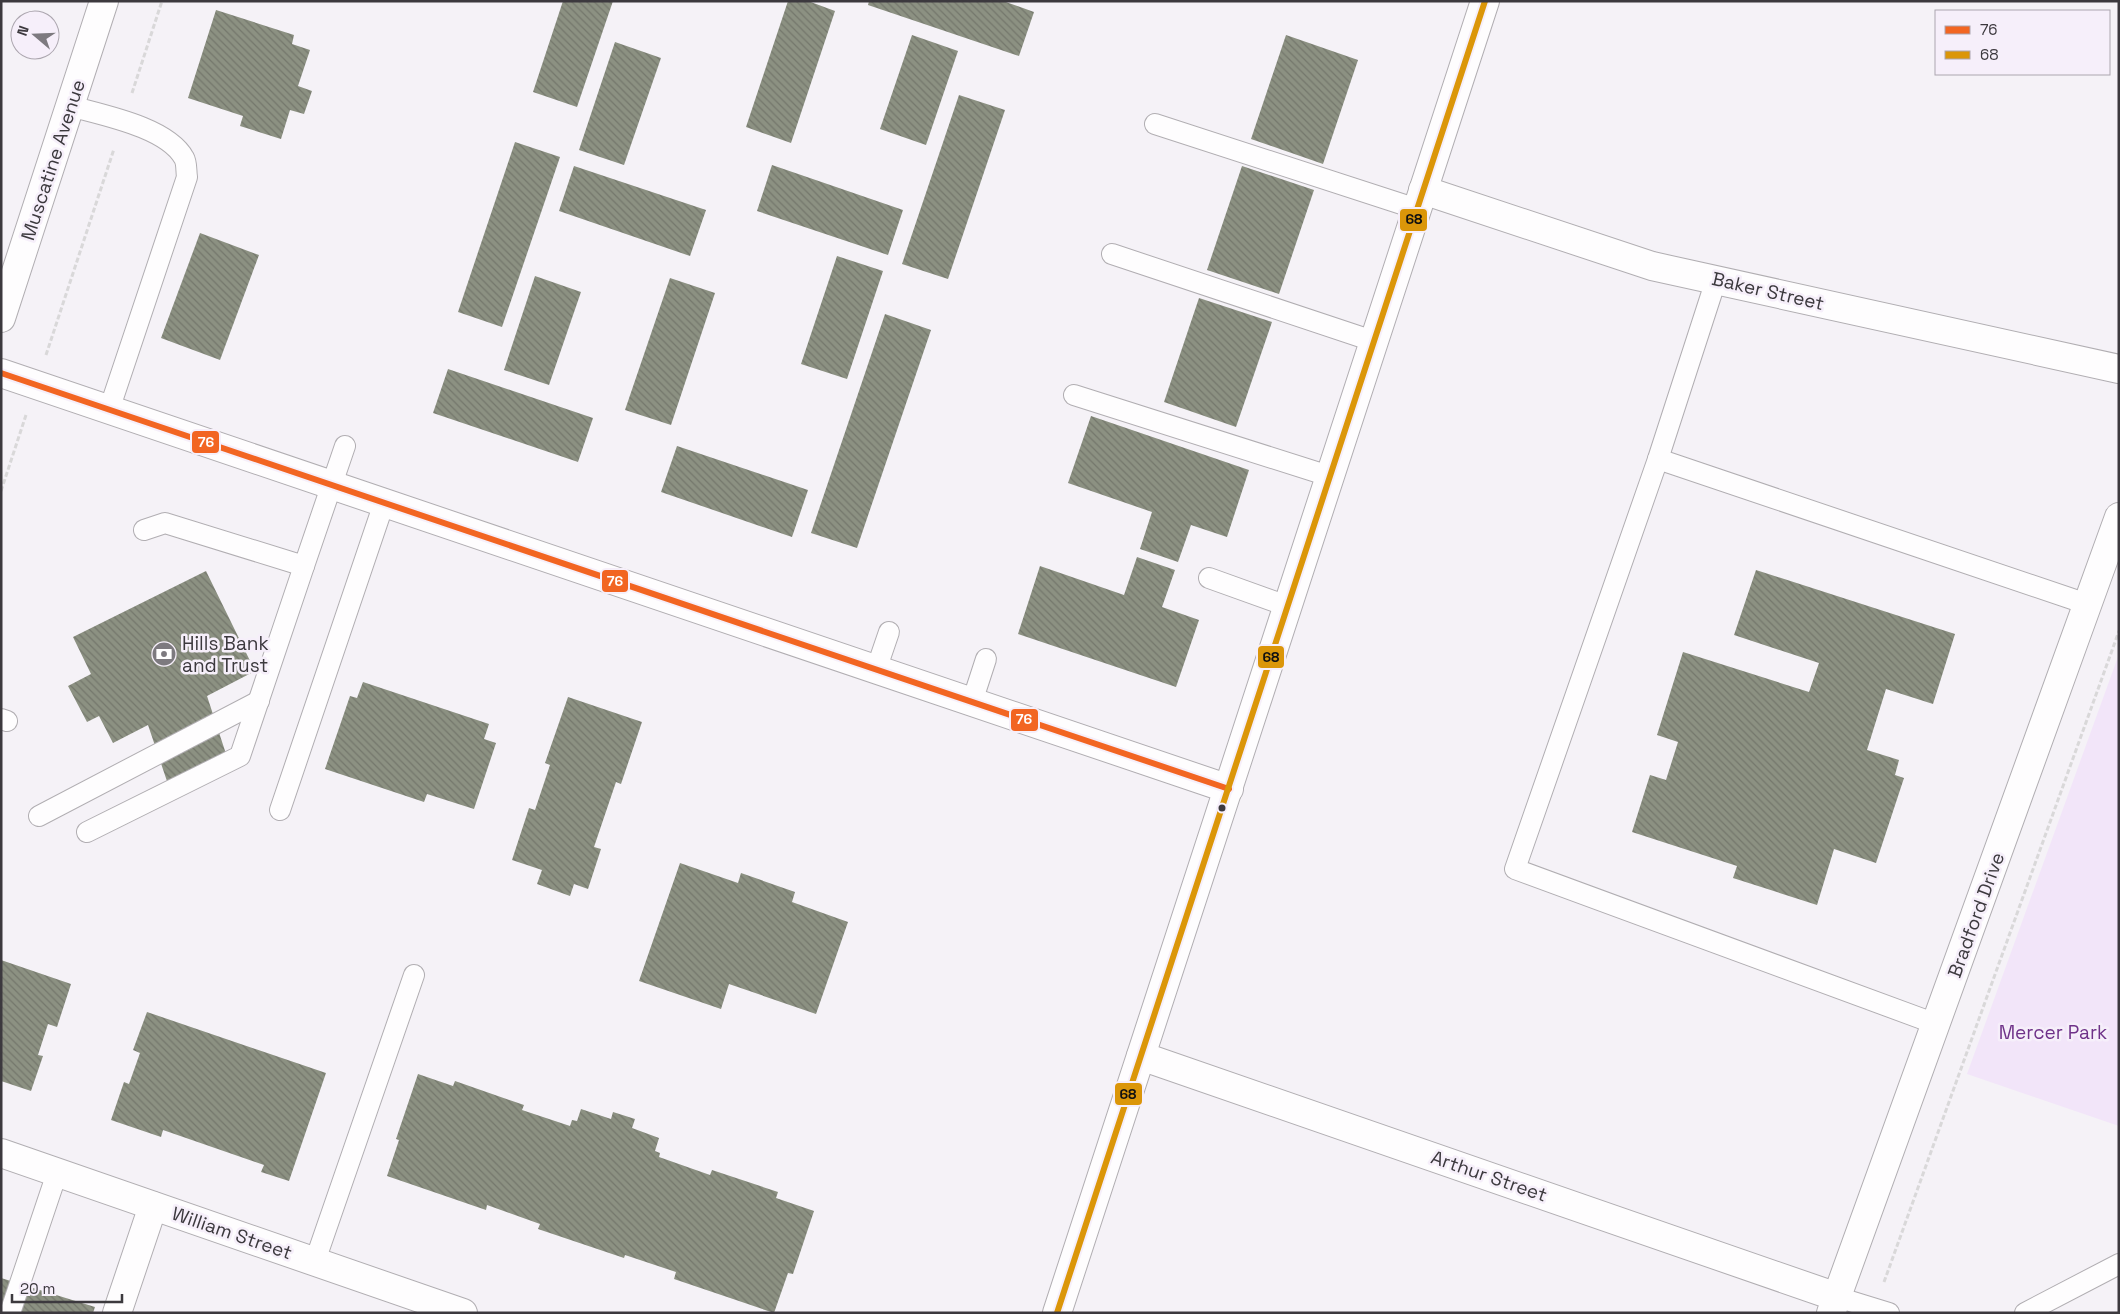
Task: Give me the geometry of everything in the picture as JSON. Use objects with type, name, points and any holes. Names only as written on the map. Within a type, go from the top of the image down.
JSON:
[{"type":"street","name":"Muscatine Avenue","points":[[1,318],[104,1]]},
{"type":"street","points":[[1057,1313],[1484,1]]},
{"type":"street","name":"Baker Street","points":[[1420,200],[1652,266],[2119,369]]},
{"type":"street","points":[[1,373],[1229,789]]},
{"type":"street","name":"Bradford Drive","points":[[1834,1305],[2119,517]]},
{"type":"street","name":"Arthur Street","points":[[1141,1056],[1834,1305]]},
{"type":"street","name":"William Street","points":[[1,1153],[315,1261],[456,1312]]},
{"type":"street","points":[[117,1313],[153,1206]]},
{"type":"lane","points":[[70,106],[124,120],[162,137],[176,147],[185,160],[187,177],[109,410]]},
{"type":"lane","points":[[1155,124],[1420,200]]},
{"type":"lane","points":[[1112,254],[1373,342]]},
{"type":"lane","points":[[1716,280],[1658,459],[1515,869],[1936,1024]]},
{"type":"lane","points":[[1074,395],[1329,476]]},
{"type":"lane","points":[[87,832],[240,756],[345,446]]},
{"type":"lane","points":[[1658,459],[2088,604]]},
{"type":"lane","points":[[280,810],[384,503]]},
{"type":"lane","points":[[144,530],[165,523],[304,566]]},
{"type":"lane","points":[[1209,578],[1287,606]]},
{"type":"lane","points":[[876,670],[889,632]]},
{"type":"lane","points":[[972,702],[986,660]]},
{"type":"lane","points":[[39,816],[259,701]]},
{"type":"lane","points":[[315,1261],[414,976]]},
{"type":"lane","points":[[10,1313],[57,1173]]},
{"type":"lane","points":[[2025,1313],[2119,1264]]},
{"type":"lane","points":[[1834,1305],[1882,1310]]},
{"type":"path","points":[[1,491],[162,1]]},
{"type":"path","points":[[1882,1310],[2119,631]]},
{"type":"green space","name":"Mercer Park","points":[[2119,654],[2119,1126],[1967,1074]]},
{"type":"building","points":[[563,1],[613,1],[577,107],[533,92]]},
{"type":"building","points":[[788,1],[808,1],[835,11],[791,143],[746,127]]},
{"type":"building","points":[[869,1],[1003,1],[1034,12],[1019,56],[868,5]]},
{"type":"building","points":[[216,10],[294,35],[292,44],[310,50],[298,86],[312,91],[304,114],[290,110],[281,139],[240,126],[243,116],[188,98]]},
{"type":"building","points":[[912,35],[958,51],[926,145],[880,129]]},
{"type":"building","points":[[1286,35],[1358,60],[1323,164],[1251,139]]},
{"type":"building","points":[[615,42],[661,58],[624,165],[579,150]]},
{"type":"building","points":[[959,95],[1005,110],[948,279],[902,264]]},
{"type":"building","points":[[515,142],[560,157],[502,327],[458,312]]},
{"type":"building","points":[[772,165],[903,210],[888,255],[757,211]]},
{"type":"building","points":[[574,166],[706,210],[690,256],[559,211]]},
{"type":"building","points":[[1242,166],[1314,190],[1279,294],[1207,270]]},
{"type":"building","points":[[200,233],[259,255],[220,360],[161,338]]},
{"type":"building","points":[[837,256],[883,271],[847,379],[801,364]]},
{"type":"building","points":[[535,276],[581,292],[549,385],[504,370]]},
{"type":"building","points":[[670,278],[715,293],[671,425],[625,410]]},
{"type":"building","points":[[1199,298],[1272,322],[1236,427],[1164,402]]},
{"type":"building","points":[[885,314],[931,330],[857,548],[811,533]]},
{"type":"building","points":[[448,369],[593,418],[578,462],[433,413]]},
{"type":"building","points":[[1091,416],[1249,470],[1227,537],[1191,525],[1178,562],[1140,549],[1152,512],[1068,483]]},
{"type":"building","points":[[677,446],[808,490],[792,537],[661,492]]},
{"type":"building","points":[[1137,557],[1175,570],[1162,607],[1199,620],[1176,687],[1018,634],[1040,566],[1124,595]]},
{"type":"building","points":[[1756,570],[1955,634],[1933,704],[1886,689],[1867,750],[1899,760],[1895,775],[1904,778],[1876,863],[1834,849],[1817,905],[1733,878],[1737,866],[1632,832],[1650,775],[1666,780],[1678,742],[1657,735],[1683,652],[1809,692],[1819,663],[1734,635]]},
{"type":"building","name":"Hills Bank and Trust","points":[[206,571],[255,671],[207,696],[228,760],[170,790],[148,725],[113,743],[99,716],[87,722],[68,686],[91,674],[73,637]]},
{"type":"building","points":[[363,682],[489,724],[484,739],[496,743],[474,809],[427,794],[424,802],[325,769],[350,696],[357,698]]},
{"type":"building","points":[[568,697],[642,722],[621,784],[616,782],[594,847],[601,849],[588,889],[574,884],[570,896],[537,884],[542,870],[512,860],[529,808],[535,810],[550,765],[545,763]]},
{"type":"building","points":[[680,863],[738,883],[741,873],[795,892],[792,902],[848,922],[816,1014],[729,984],[721,1009],[639,981]]},
{"type":"building","points":[[1,960],[71,984],[57,1027],[48,1024],[38,1055],[43,1056],[31,1091],[1,1081]]},
{"type":"building","points":[[147,1012],[326,1073],[289,1181],[261,1172],[264,1165],[163,1130],[161,1137],[111,1120],[124,1082],[129,1084],[140,1053],[133,1050]]},
{"type":"building","points":[[418,1074],[453,1086],[455,1081],[524,1105],[522,1110],[570,1126],[572,1120],[577,1121],[581,1109],[611,1119],[613,1112],[635,1119],[632,1128],[659,1138],[655,1151],[660,1153],[659,1157],[710,1175],[712,1170],[778,1192],[776,1198],[814,1211],[793,1274],[788,1273],[774,1313],[674,1279],[676,1272],[625,1255],[624,1258],[538,1229],[540,1224],[487,1205],[486,1210],[387,1176],[399,1140],[396,1139]]},
{"type":"building","points":[[1,1278],[95,1307],[93,1313],[1,1313]]},
{"type":"transit line","name":"68","points":[[1057,1313],[1485,1]]},
{"type":"transit line","name":"76","points":[[1,373],[1229,789]]},
{"type":"place","name":"Hills Bank and Trust","points":[[164,654]]}]
